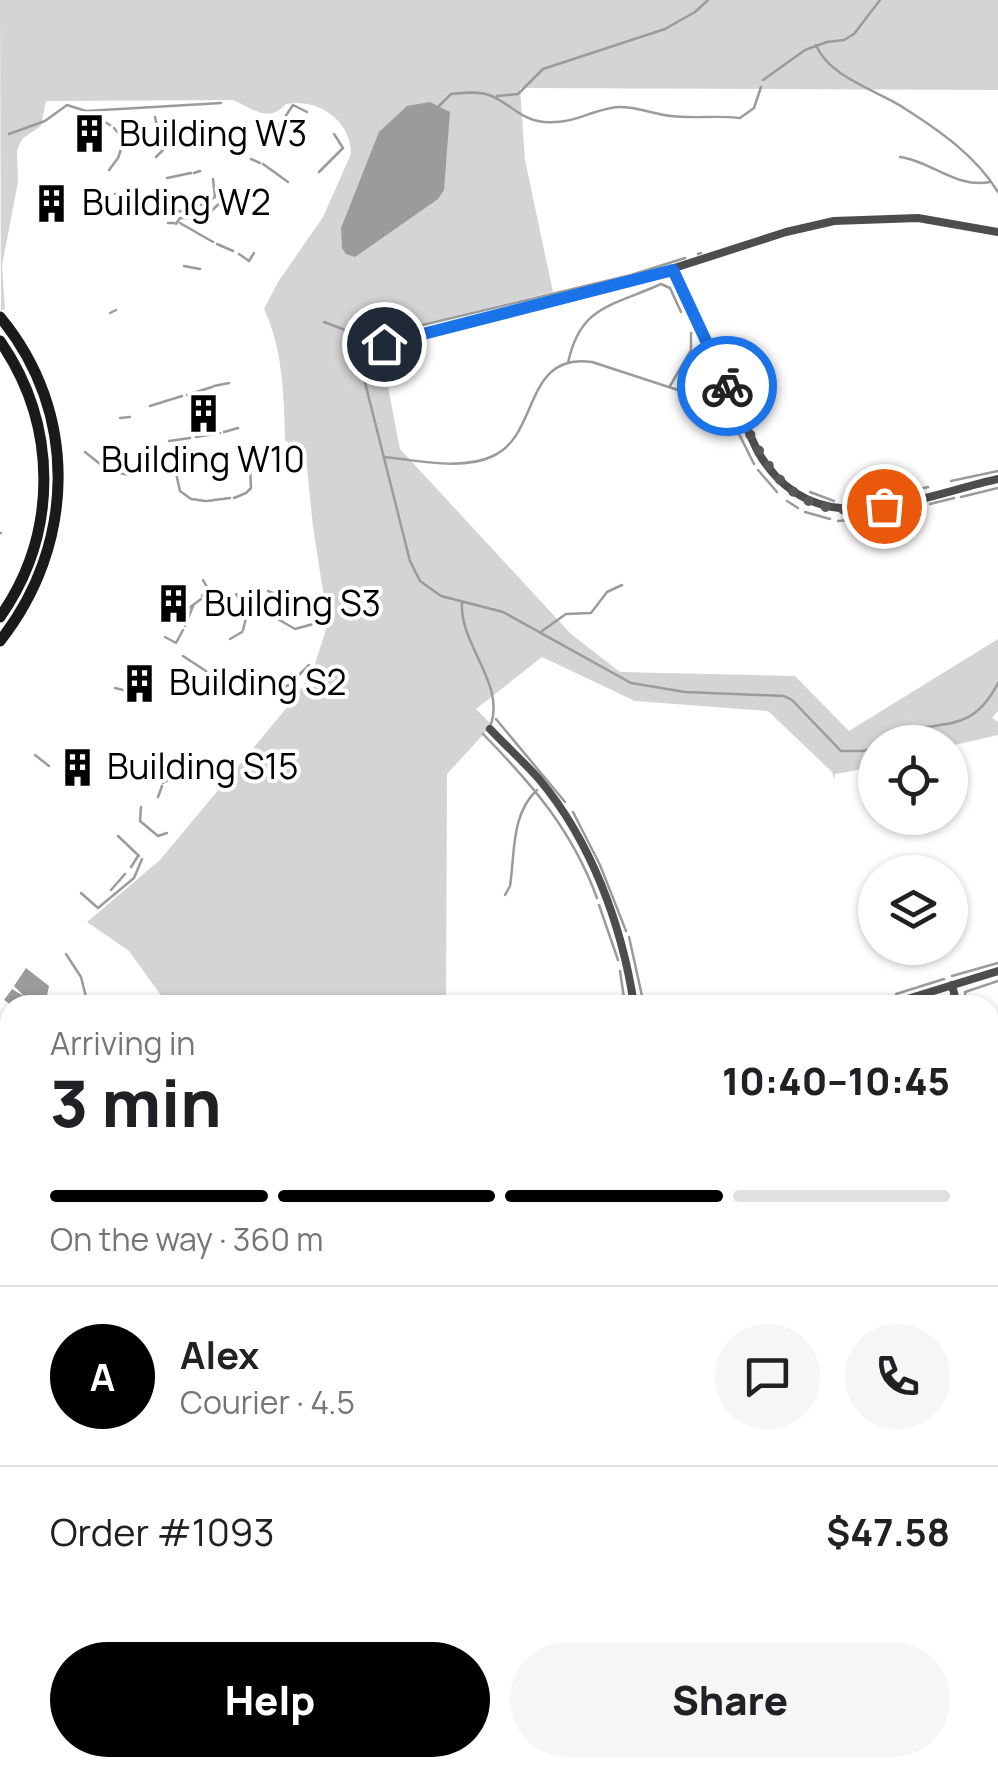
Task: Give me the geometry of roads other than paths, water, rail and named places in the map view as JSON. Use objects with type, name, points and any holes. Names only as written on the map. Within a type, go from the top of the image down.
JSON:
[{"type":"main road","points":[[0,317],[25,352],[45,395],[55,432],[60,485],[55,526],[44,566],[26,605],[0,641]]},
{"type":"main road","points":[[0,341],[32,402],[45,472],[43,508],[34,548],[22,580],[0,617]]},
{"type":"street","points":[[384,344],[673,270],[780,234],[848,219],[934,219],[998,232]]},
{"type":"street","points":[[673,270],[758,452],[775,477],[796,496],[825,508],[851,511],[998,479]]},
{"type":"street","points":[[490,729],[539,780],[584,850],[618,931],[632,995]]},
{"type":"street","points":[[920,995],[998,971]]},
{"type":"street","points":[[952,985],[954,995]]},
{"type":"waterway","points":[[497,96],[518,94],[543,69],[665,29],[708,0]]},
{"type":"waterway","points":[[763,80],[805,50],[854,34],[880,0]]},
{"type":"waterway","points":[[816,45],[842,74],[904,108],[956,145],[998,192]]},
{"type":"waterway","points":[[439,106],[451,94],[475,93],[489,95],[528,118],[544,122],[572,120],[618,107],[680,117],[740,118],[754,108],[761,87]]},
{"type":"waterway","points":[[86,111],[221,103]]},
{"type":"waterway","points":[[9,134],[45,121],[67,105],[110,125]]},
{"type":"waterway","points":[[273,135],[293,105],[307,112]]},
{"type":"waterway","points":[[155,117],[162,149],[174,146]]},
{"type":"waterway","points":[[109,170],[124,140],[114,128]]},
{"type":"waterway","points":[[319,172],[343,148],[334,134]]},
{"type":"waterway","points":[[178,145],[206,139]]},
{"type":"waterway","points":[[156,157],[163,150]]},
{"type":"waterway","points":[[900,157],[966,182],[990,182]]},
{"type":"waterway","points":[[251,159],[260,163]]},
{"type":"waterway","points":[[263,164],[288,182]]},
{"type":"waterway","points":[[194,173],[200,171]]},
{"type":"waterway","points":[[167,178],[191,173]]},
{"type":"waterway","points":[[201,205],[215,197],[213,179]]},
{"type":"waterway","points":[[115,194],[145,204]]},
{"type":"waterway","points":[[176,224],[180,218],[204,218],[226,197],[243,208]]},
{"type":"waterway","points":[[169,214],[197,207]]},
{"type":"waterway","points":[[158,217],[166,215]]},
{"type":"waterway","points":[[168,223],[174,223]]},
{"type":"waterway","points":[[180,223],[213,242]]},
{"type":"waterway","points":[[217,244],[233,251]]},
{"type":"waterway","points":[[239,254],[249,261],[254,253]]},
{"type":"waterway","points":[[372,341],[381,335],[631,275],[685,258]]},
{"type":"waterway","points":[[184,266],[200,269]]},
{"type":"waterway","points":[[568,363],[581,329],[590,318],[614,303],[661,284],[670,288],[681,312]]},
{"type":"waterway","points":[[110,313],[116,310]]},
{"type":"waterway","points":[[324,322],[377,342]]},
{"type":"waterway","points":[[670,386],[691,350],[691,333]]},
{"type":"waterway","points":[[353,335],[410,561],[420,581],[441,596],[503,612],[631,683],[685,692],[784,696],[841,751],[858,751]]},
{"type":"waterway","points":[[384,457],[454,464],[493,456],[508,446],[519,431],[543,382],[554,370],[570,362],[592,362],[681,391],[705,409]]},
{"type":"waterway","points":[[214,386],[229,383]]},
{"type":"waterway","points":[[187,395],[212,387]]},
{"type":"waterway","points":[[150,406],[182,396]]},
{"type":"waterway","points":[[120,418],[130,417]]},
{"type":"waterway","points":[[711,417],[736,428],[754,464]]},
{"type":"waterway","points":[[224,432],[238,428]]},
{"type":"waterway","points":[[196,437],[220,433]]},
{"type":"waterway","points":[[169,441],[190,438]]},
{"type":"waterway","points":[[85,452],[110,472],[132,475]]},
{"type":"waterway","points":[[181,463],[175,469],[180,491],[191,499],[205,501]]},
{"type":"waterway","points":[[234,498],[251,488],[250,467]]},
{"type":"waterway","points":[[758,470],[777,492]]},
{"type":"waterway","points":[[951,481],[998,471]]},
{"type":"waterway","points":[[849,502],[866,502],[928,487]]},
{"type":"waterway","points":[[961,497],[998,488]]},
{"type":"waterway","points":[[810,492],[834,501]]},
{"type":"waterway","points":[[207,501],[230,498]]},
{"type":"waterway","points":[[930,504],[954,498]]},
{"type":"waterway","points":[[787,501],[798,508]]},
{"type":"waterway","points":[[883,516],[922,507]]},
{"type":"waterway","points":[[805,512],[830,519]]},
{"type":"waterway","points":[[838,521],[864,519]]},
{"type":"waterway","points":[[202,596],[207,587],[203,580]]},
{"type":"waterway","points":[[542,631],[566,614],[591,613],[607,592],[622,585]]},
{"type":"waterway","points":[[268,591],[283,597]]},
{"type":"waterway","points":[[236,594],[247,614],[243,630]]},
{"type":"waterway","points":[[189,608],[201,599]]},
{"type":"waterway","points":[[462,602],[467,633],[492,694],[491,724]]},
{"type":"waterway","points":[[185,626],[193,606]]},
{"type":"waterway","points":[[276,618],[295,629],[313,624],[317,615]]},
{"type":"waterway","points":[[165,637],[176,643],[183,630]]},
{"type":"waterway","points":[[230,639],[242,632]]},
{"type":"waterway","points":[[183,656],[206,671],[208,677]]},
{"type":"waterway","points":[[290,684],[309,665]]},
{"type":"waterway","points":[[203,683],[207,679]]},
{"type":"waterway","points":[[940,725],[973,714],[998,683]]},
{"type":"waterway","points":[[279,689],[289,685]]},
{"type":"waterway","points":[[115,688],[127,691]]},
{"type":"waterway","points":[[496,719],[565,802]]},
{"type":"waterway","points":[[483,734],[563,829],[597,898]]},
{"type":"waterway","points":[[35,755],[49,766]]},
{"type":"waterway","points":[[214,770],[222,768]]},
{"type":"waterway","points":[[163,783],[174,777]]},
{"type":"waterway","points":[[158,797],[162,786]]},
{"type":"waterway","points":[[505,895],[510,886],[518,822],[537,790]]},
{"type":"waterway","points":[[141,807],[140,821],[158,836],[167,833]]},
{"type":"waterway","points":[[573,812],[600,865],[626,931]]},
{"type":"waterway","points":[[118,836],[139,856]]},
{"type":"waterway","points":[[131,867],[138,856]]},
{"type":"waterway","points":[[81,893],[98,908],[134,878],[142,859]]},
{"type":"waterway","points":[[111,890],[125,874]]},
{"type":"waterway","points":[[599,905],[618,960]]},
{"type":"waterway","points":[[629,937],[642,995]]},
{"type":"waterway","points":[[66,954],[81,977],[86,995]]},
{"type":"waterway","points":[[952,976],[998,963]]},
{"type":"waterway","points":[[620,971],[624,995]]},
{"type":"waterway","points":[[896,994],[944,979]]},
{"type":"waterway","points":[[965,995],[998,981]]},
{"type":"place","name":"Building W3","points":[[89,134]]},
{"type":"place","name":"Building W2","points":[[52,203]]},
{"type":"place","name":"Building W10","points":[[203,413]]},
{"type":"place","name":"Building S3","points":[[174,604]]},
{"type":"place","name":"Building S2","points":[[139,683]]},
{"type":"place","name":"Building S15","points":[[77,767]]}]
